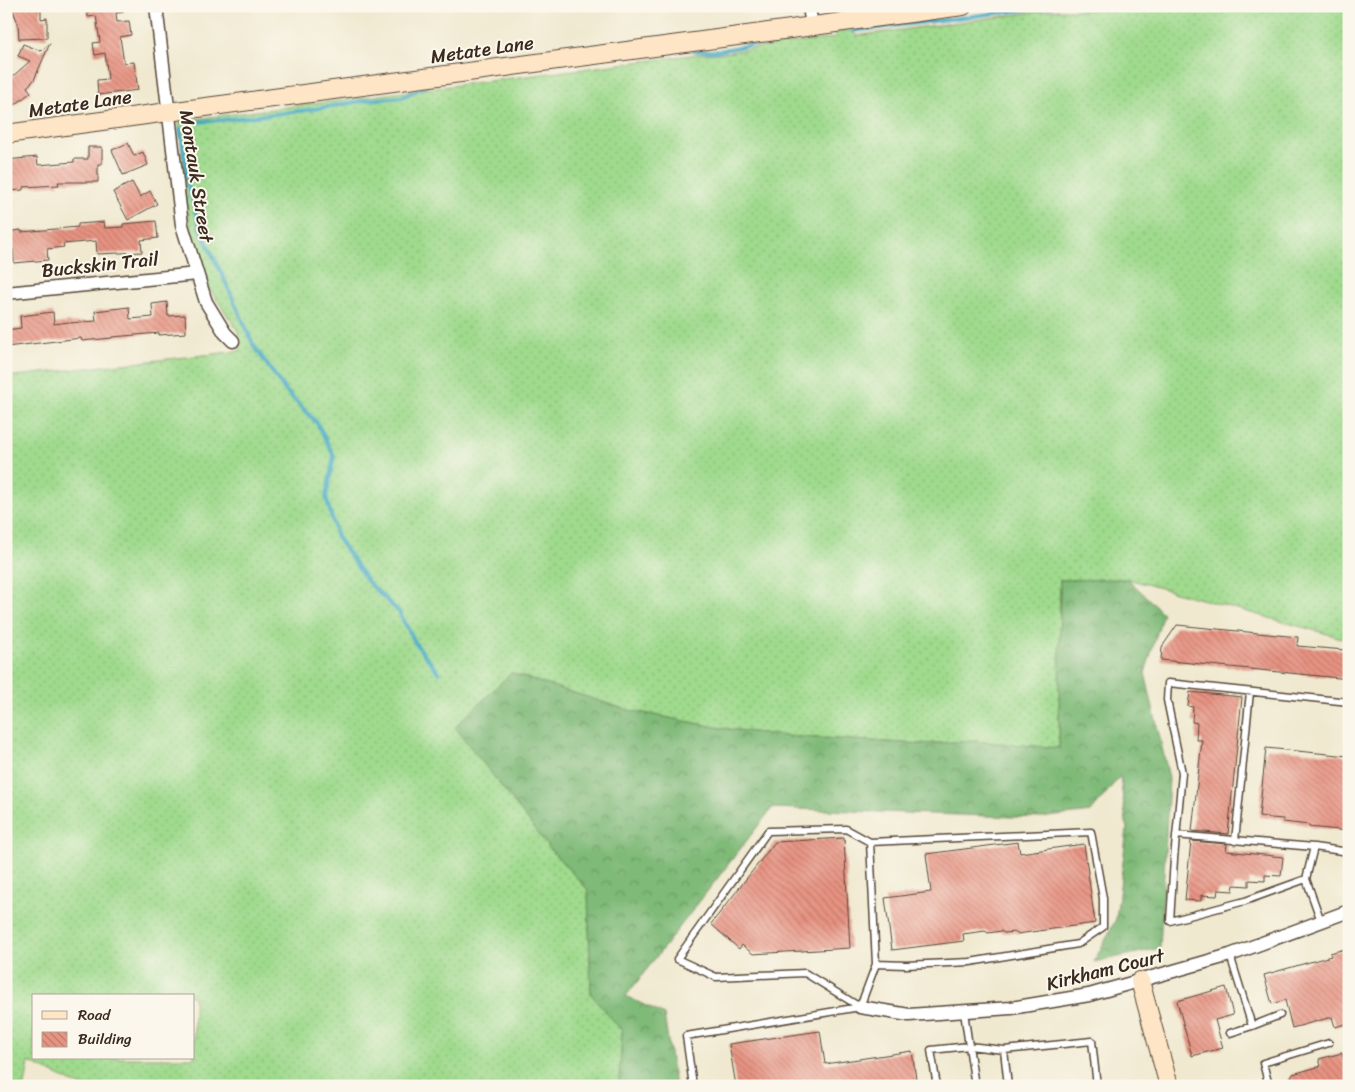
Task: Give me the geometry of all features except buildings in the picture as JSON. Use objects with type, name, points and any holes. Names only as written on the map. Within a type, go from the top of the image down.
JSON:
[{"type":"street","name":"Montauk Street","points":[[156,6],[182,225],[206,302],[225,333],[233,341]]},
{"type":"street","points":[[808,6],[812,27]]},
{"type":"street","name":"Metate Lane","points":[[6,134],[963,6]]},
{"type":"street","name":"Buckskin Trail","points":[[6,293],[197,274]]},
{"type":"street","name":"Kirkham Court","points":[[860,1008],[909,1015],[1011,1008],[1079,997],[1230,955],[1349,911]]},
{"type":"street","points":[[1140,981],[1169,1086]]},
{"type":"lane","points":[[1306,879],[1245,900],[1170,921],[1182,773],[1167,700],[1168,683],[1349,702]]},
{"type":"lane","points":[[1235,842],[1250,692]]},
{"type":"lane","points":[[860,1008],[805,973],[716,977],[677,960],[768,831],[846,829],[870,842],[1091,832],[1102,898],[1103,927],[1078,944],[970,962],[906,966],[876,964]]},
{"type":"lane","points":[[1176,836],[1349,852]]},
{"type":"lane","points":[[860,1008],[876,964],[870,842]]},
{"type":"lane","points":[[1314,848],[1306,879],[1321,921]]},
{"type":"lane","points":[[1230,955],[1252,1026]]},
{"type":"lane","points":[[694,1086],[686,1036],[860,1008]]},
{"type":"lane","points":[[964,1012],[975,1086]]},
{"type":"lane","points":[[1230,1033],[1280,1015]]},
{"type":"lane","points":[[937,1086],[931,1050],[969,1046],[1004,1050],[1092,1041],[1097,1086]]},
{"type":"lane","points":[[1270,1086],[1263,1064],[1329,1043]]},
{"type":"lane","points":[[1004,1050],[1008,1086]]},
{"type":"green space","points":[[1127,6],[1349,6],[1349,640],[1128,579],[1060,580],[1059,748],[973,741],[921,744],[785,736],[721,728],[628,710],[551,850],[588,890],[591,994],[623,1031],[619,1086],[80,1086],[29,1062],[25,1086],[6,1086],[6,377],[240,351],[238,331],[209,288],[193,245],[185,192],[179,121],[698,54],[725,53],[833,38],[836,33],[845,30],[853,31],[856,36],[1049,10],[1127,10]]},
{"type":"green space","points":[[1128,579],[1163,613],[1145,673],[1169,778],[1160,948],[1094,962],[1116,919],[1127,829],[1120,776],[1091,812],[1040,818],[772,808],[626,996],[664,1015],[675,1086],[619,1086],[622,1031],[591,994],[588,890],[551,850],[455,727],[511,673],[628,710],[721,728],[785,736],[921,744],[973,741],[1059,748],[1060,580]]},
{"type":"waterway","points":[[853,31],[1053,6]]},
{"type":"waterway","points":[[694,51],[718,51],[828,33]]},
{"type":"waterway","points":[[186,125],[194,122],[308,110],[368,100],[402,97],[429,85]]},
{"type":"waterway","points":[[180,129],[188,185],[201,231],[254,346],[285,390],[317,423],[334,456],[326,497],[337,537],[368,582],[399,612],[416,644],[439,673]]}]
